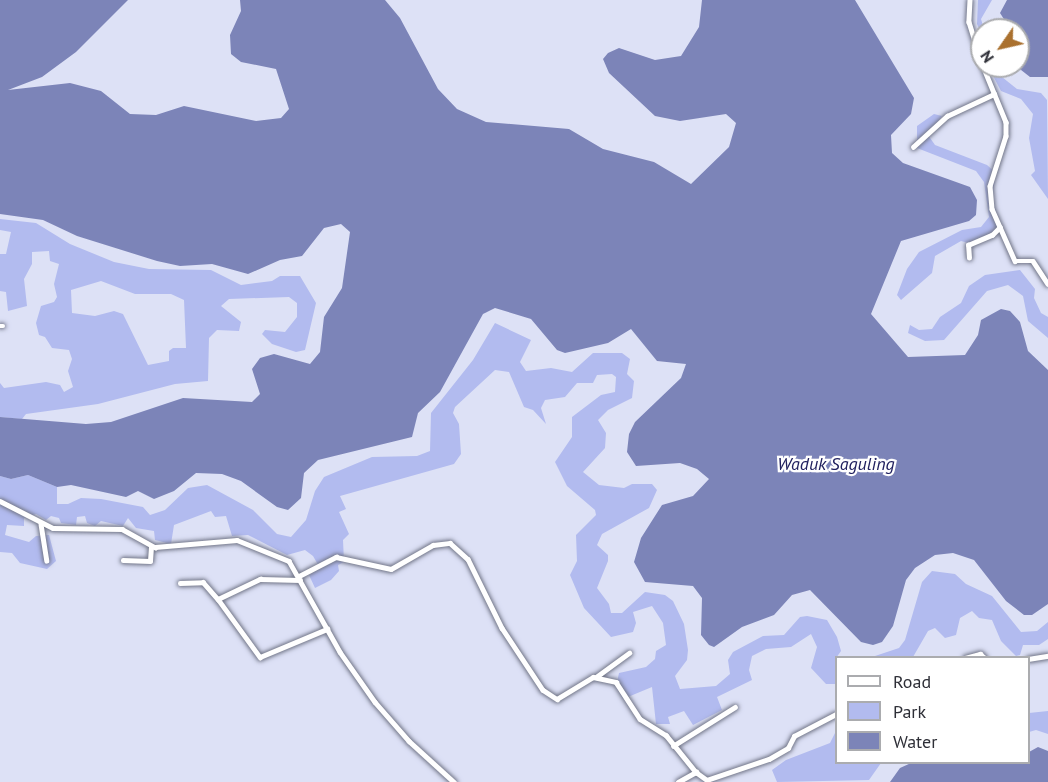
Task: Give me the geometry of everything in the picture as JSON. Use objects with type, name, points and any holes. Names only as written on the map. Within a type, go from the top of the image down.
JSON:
[{"type":"street","points":[[970,0],[970,25]]},
{"type":"street","points":[[987,78],[1006,122],[1006,136],[990,186],[992,209],[1015,261],[1035,263],[1048,284]]},
{"type":"street","points":[[913,147],[947,116],[994,94]]},
{"type":"street","points":[[969,258],[968,245],[992,235],[1000,227]]},
{"type":"street","points":[[0,501],[41,524],[58,529],[122,529],[150,547],[237,540],[289,561],[327,629],[375,702],[409,741],[454,782]]},
{"type":"street","points":[[41,524],[47,561]]},
{"type":"street","points":[[218,599],[260,579],[299,578],[336,557],[391,569],[433,545],[450,543],[468,559],[502,628],[543,690],[557,699],[596,677],[629,653]]},
{"type":"street","points":[[123,560],[150,561],[150,547]]},
{"type":"street","points":[[180,583],[203,582],[260,657],[327,629]]},
{"type":"street","points":[[1030,659],[1048,656]]},
{"type":"street","points":[[596,677],[616,682],[633,711],[666,735],[696,772],[710,780],[766,760],[788,748],[794,736],[835,715]]},
{"type":"street","points":[[673,746],[735,707]]},
{"type":"street","points":[[678,782],[696,772]]},
{"type":"green space","points":[[978,0],[992,0],[982,18],[977,18]]},
{"type":"green space","points":[[994,78],[1003,78],[1017,89],[1041,93],[1047,100],[1048,199],[1031,175],[1035,171],[1029,138],[1033,114],[1021,99],[1001,91]]},
{"type":"green space","points":[[934,114],[942,116],[928,135],[935,145],[987,165],[996,173],[992,198],[1002,231],[976,245],[961,241],[935,256],[932,273],[901,300],[897,295],[907,269],[919,252],[962,230],[981,227],[989,217],[984,182],[976,171],[917,148],[917,126]]},
{"type":"green space","points":[[0,219],[36,223],[70,244],[114,262],[149,269],[211,270],[241,285],[272,281],[280,276],[300,276],[316,303],[305,350],[296,352],[272,344],[262,334],[265,330],[285,332],[297,317],[297,303],[289,297],[229,299],[221,306],[241,322],[239,331],[217,330],[209,338],[208,381],[175,384],[98,404],[26,414],[22,419],[0,417],[0,383],[4,388],[46,382],[60,385],[64,392],[73,387],[68,371],[72,359],[69,350],[52,348],[45,337],[39,335],[36,323],[41,306],[54,302],[57,297],[54,284],[59,264],[50,261],[49,251],[32,252],[32,264],[24,279],[27,306],[8,311],[6,292],[0,291],[0,254],[6,254],[11,232],[0,230]],"holes":[[[101,281],[135,294],[171,294],[184,300],[186,348],[173,348],[169,351],[169,361],[148,365],[123,314],[114,311],[95,316],[72,313],[71,290]]]},
{"type":"green space","points":[[1020,270],[1035,289],[1034,298],[1041,313],[1048,317],[1048,338],[1028,321],[1023,296],[1008,285],[987,291],[944,340],[925,341],[908,333],[910,325],[919,330],[932,329],[940,317],[961,303],[969,286],[985,275]]},
{"type":"green space","points":[[495,323],[531,340],[520,362],[526,371],[551,368],[572,372],[593,353],[622,353],[630,359],[627,374],[634,381],[632,398],[608,410],[598,420],[606,433],[605,448],[583,472],[599,485],[624,488],[632,484],[652,484],[657,490],[649,508],[602,534],[597,545],[608,555],[608,561],[597,588],[609,604],[611,613],[622,613],[645,592],[665,595],[673,601],[684,624],[688,650],[687,660],[675,676],[680,689],[716,686],[730,674],[728,660],[733,652],[763,636],[784,635],[800,617],[807,616],[827,620],[837,637],[841,651],[835,656],[835,684],[826,684],[811,668],[817,647],[811,634],[791,647],[766,649],[752,656],[749,670],[752,680],[717,697],[722,710],[693,725],[684,711],[668,717],[670,724],[656,724],[652,687],[623,699],[616,687],[619,673],[646,667],[655,659],[656,651],[666,645],[663,623],[652,606],[633,612],[636,623],[633,632],[611,637],[584,608],[570,575],[577,561],[576,535],[596,515],[595,510],[567,486],[555,462],[572,437],[572,417],[601,395],[615,392],[616,377],[612,374],[597,375],[593,383],[577,383],[565,397],[545,400],[541,408],[546,424],[533,410],[524,407],[509,372],[495,370],[455,407],[453,413],[459,424],[461,454],[454,464],[340,496],[346,509],[339,512],[349,534],[343,540],[344,562],[338,565],[339,571],[331,580],[315,588],[309,575],[320,568],[313,556],[305,550],[287,555],[248,535],[232,536],[226,516],[215,517],[211,511],[174,525],[171,544],[155,540],[154,531],[136,528],[128,518],[123,526],[101,521],[95,526],[87,523],[85,516],[77,517],[76,525],[61,523],[59,518],[51,516],[46,520],[36,514],[24,518],[24,526],[7,525],[5,535],[29,542],[36,536],[49,535],[56,561],[47,569],[20,563],[12,553],[0,552],[0,476],[11,479],[28,475],[57,487],[57,504],[68,504],[81,498],[101,499],[143,507],[150,515],[165,510],[188,488],[207,485],[253,510],[277,534],[291,537],[306,520],[315,491],[324,477],[372,457],[417,456],[430,451],[431,413],[473,360]]},
{"type":"green space","points":[[932,571],[955,574],[966,584],[992,596],[1021,632],[1037,631],[1048,622],[1048,639],[1039,645],[1023,645],[1020,655],[1016,656],[1001,641],[992,620],[979,618],[972,611],[960,618],[956,635],[945,638],[935,628],[928,631],[914,656],[875,656],[899,648],[905,640],[922,582]]},
{"type":"green space","points":[[1048,711],[1048,734],[1036,730],[1030,732],[1030,713]]},
{"type":"green space","points":[[835,733],[835,764],[880,764],[869,780],[777,782],[772,770],[786,760],[830,743]]},
{"type":"water","name":"Waduk Saguling","points":[[0,0],[128,0],[76,52],[42,77],[8,90],[70,83],[101,91],[130,114],[156,115],[184,106],[256,121],[281,118],[289,109],[276,69],[241,62],[231,54],[230,35],[241,11],[240,0],[385,0],[400,18],[438,89],[457,109],[486,122],[569,129],[603,149],[654,162],[691,184],[729,147],[736,123],[726,114],[680,121],[655,116],[609,73],[603,59],[608,53],[619,48],[655,60],[681,56],[699,27],[702,0],[855,0],[914,98],[911,114],[891,135],[892,153],[903,163],[970,187],[977,200],[976,215],[969,221],[901,241],[871,314],[908,357],[965,355],[978,335],[981,320],[1001,309],[1010,311],[1020,322],[1028,351],[1048,370],[1048,604],[1032,615],[1024,615],[1006,601],[974,560],[953,553],[935,555],[915,568],[906,580],[893,626],[882,642],[873,645],[861,642],[810,590],[792,595],[774,615],[742,627],[714,647],[709,645],[701,635],[702,598],[693,586],[645,582],[634,562],[641,538],[662,505],[693,496],[709,479],[697,469],[680,463],[636,466],[627,452],[629,434],[635,422],[681,378],[686,364],[657,361],[631,329],[608,343],[565,353],[557,350],[531,319],[495,308],[483,314],[440,392],[418,413],[412,437],[318,460],[304,473],[301,498],[288,510],[277,507],[241,481],[222,474],[196,473],[174,491],[154,499],[138,491],[126,497],[71,485],[57,487],[28,475],[11,479],[0,476],[0,417],[86,424],[111,422],[183,398],[252,402],[260,394],[252,369],[260,358],[274,354],[310,364],[320,352],[324,317],[342,288],[350,232],[341,224],[324,228],[302,256],[280,260],[248,274],[212,264],[180,266],[157,261],[77,236],[43,220],[0,214]]},
{"type":"water","points":[[1007,0],[1048,0],[1048,77],[1030,77],[1030,18],[1003,18],[1000,13]]},
{"type":"water","points":[[1038,747],[1048,751],[1048,782],[890,782],[900,768],[909,764],[1030,764],[1030,751]]}]
